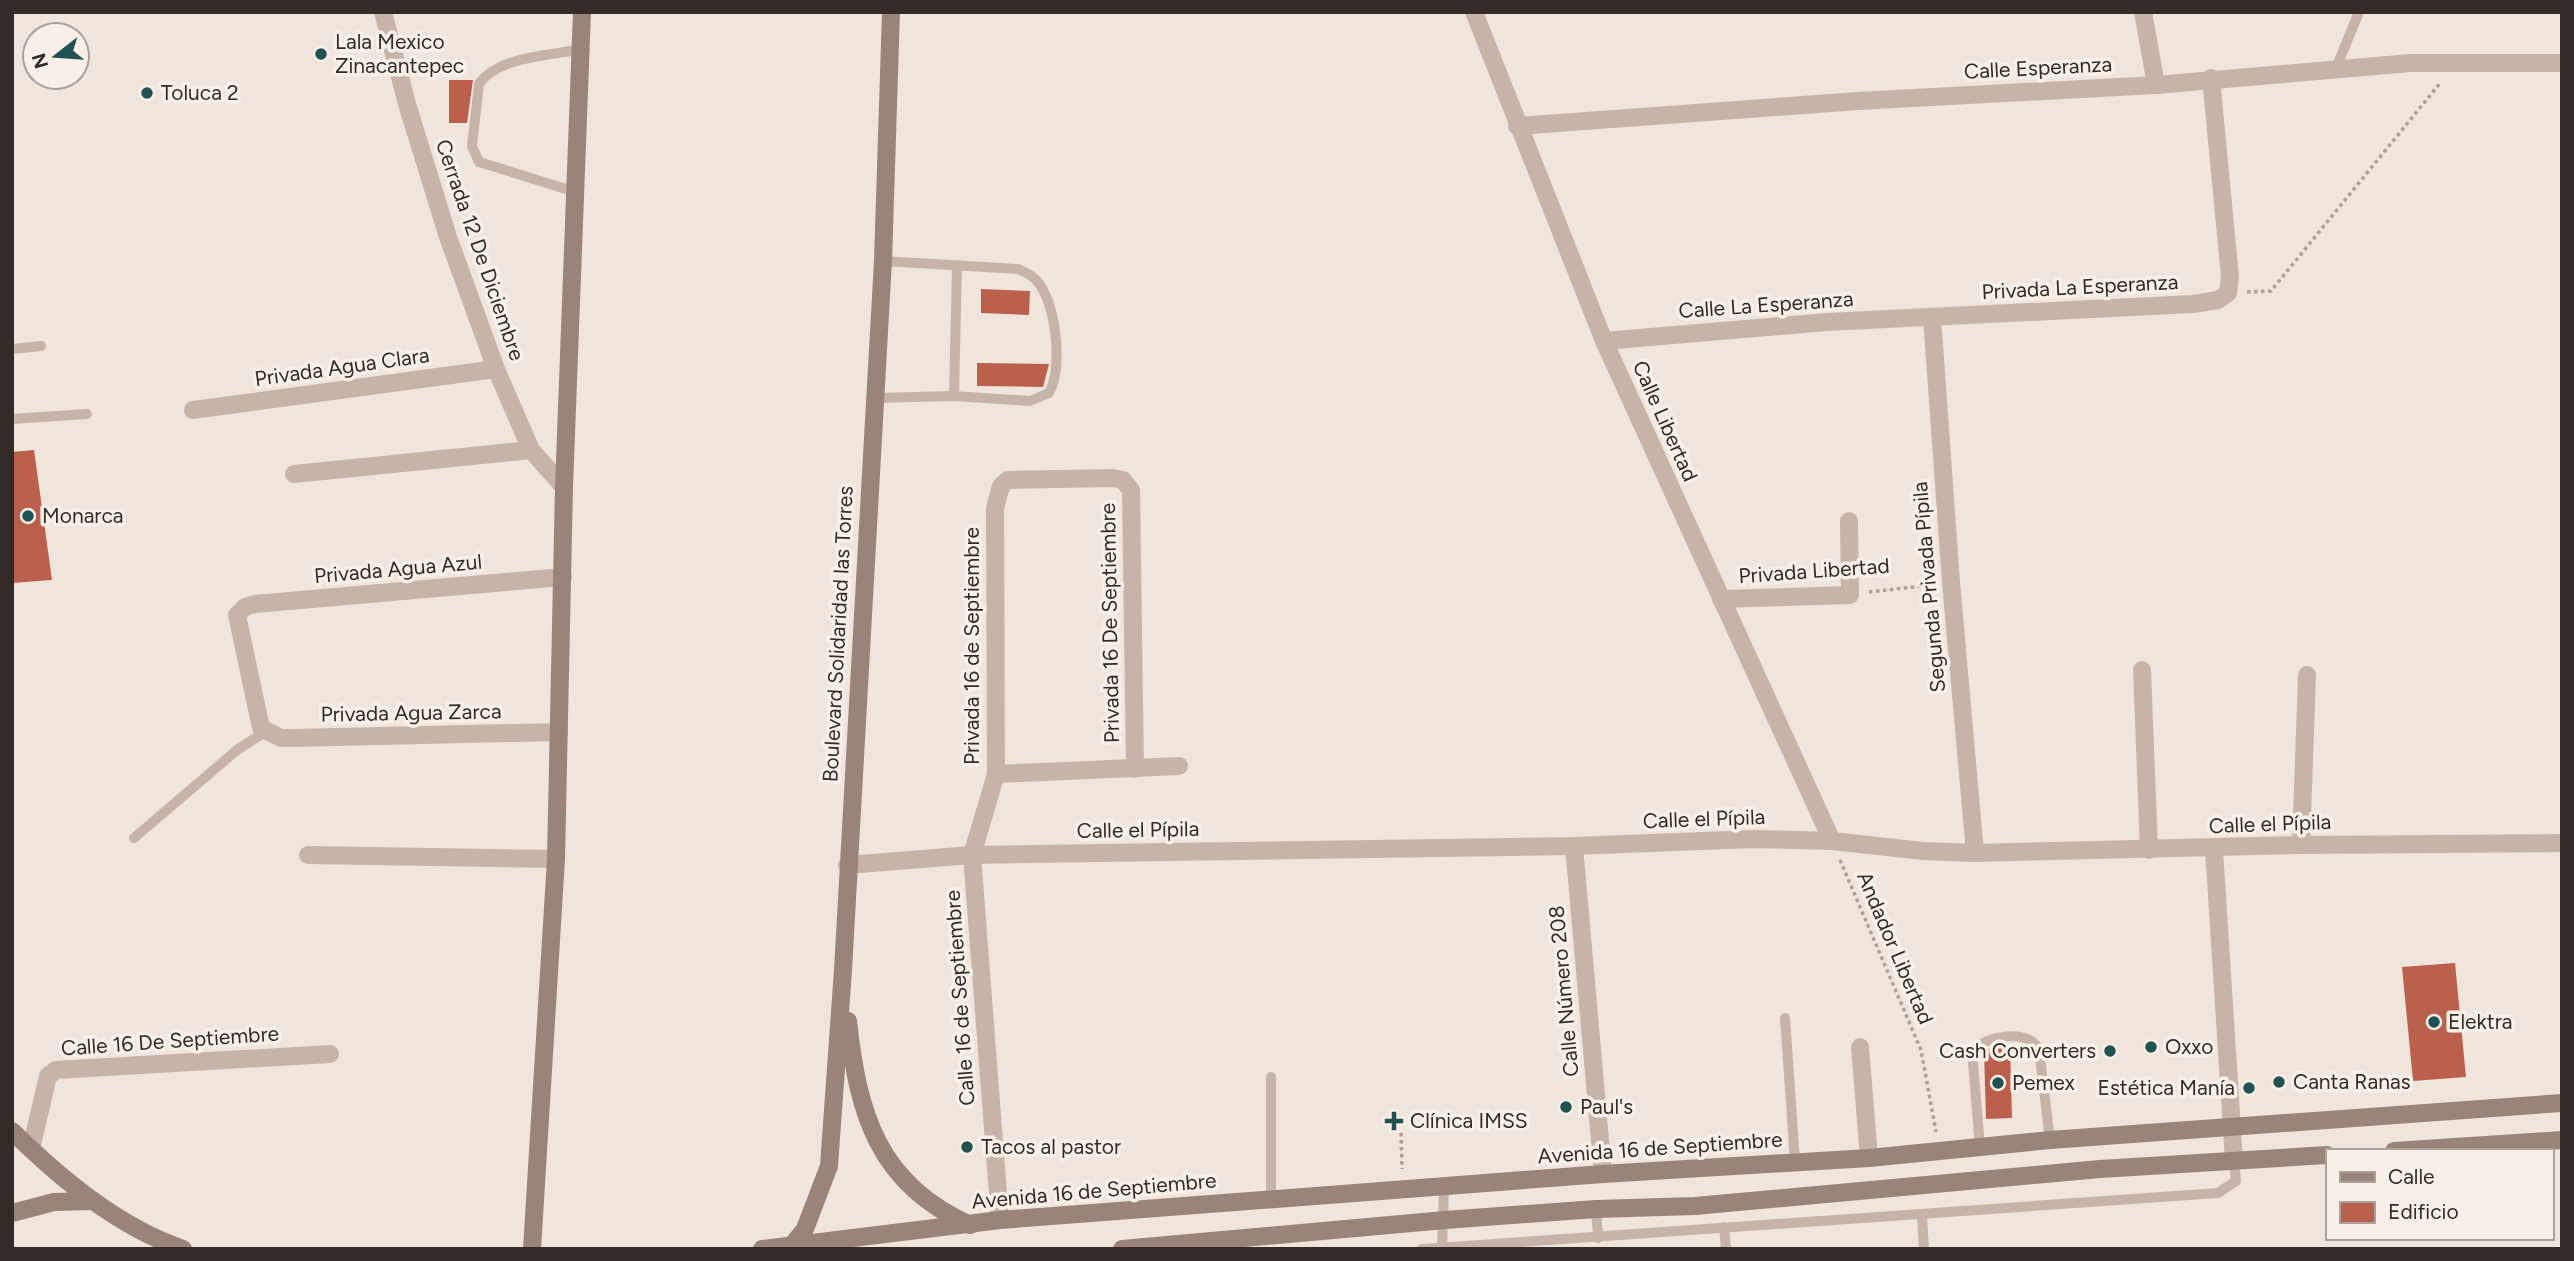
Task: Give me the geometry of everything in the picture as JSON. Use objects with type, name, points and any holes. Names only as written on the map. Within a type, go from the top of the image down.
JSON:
[{"type":"main road","points":[[532,1249],[556,859],[564,487],[582,12]]},
{"type":"main road","name":"Boulevard Solidaridad las Torres","points":[[790,1247],[805,1229],[829,1166],[843,970],[883,261],[891,12]]},
{"type":"main road","points":[[843,970],[853,1067],[865,1118],[879,1145],[914,1188],[954,1218],[970,1225]]},
{"type":"main road","name":"Avenida 16 de Septiembre","points":[[762,1249],[1000,1220],[1604,1174],[1869,1158],[2231,1125],[2562,1103]]},
{"type":"main road","points":[[12,1131],[93,1201],[167,1243],[183,1249]]},
{"type":"main road","points":[[2425,1149],[2562,1140]]},
{"type":"main road","points":[[1122,1249],[1445,1220],[1595,1209],[1695,1206],[2100,1169],[2326,1155]]},
{"type":"main road","points":[[12,1213],[54,1202],[93,1201]]},
{"type":"street","name":"Cerrada 12 De Diciembre","points":[[383,12],[407,104],[448,237],[496,369],[531,450],[564,487]]},
{"type":"street","name":"Calle Libertad","points":[[1474,12],[1604,341],[1832,841]]},
{"type":"street","points":[[2143,12],[2155,85]]},
{"type":"street","name":"Calle Esperanza","points":[[1517,126],[1858,101],[2155,85],[2336,68],[2456,63],[2562,63]]},
{"type":"street","points":[[2211,78],[2230,276],[2228,293]]},
{"type":"street","name":"Privada La Esperanza","points":[[1932,317],[2193,304],[2218,300],[2228,293]]},
{"type":"street","name":"Calle La Esperanza","points":[[1604,341],[1827,322],[1932,317]]},
{"type":"street","name":"Segunda Privada Pípila","points":[[1932,317],[1951,582],[1975,853]]},
{"type":"street","name":"Privada Agua Clara","points":[[193,410],[496,369]]},
{"type":"street","points":[[294,474],[531,450]]},
{"type":"street","name":"Privada 16 De Septiembre","points":[[1008,480],[1123,480],[1130,490],[1133,506],[1135,769]]},
{"type":"street","name":"Privada 16 de Septiembre","points":[[972,855],[996,774],[995,508],[1001,486],[1008,480]]},
{"type":"street","points":[[1849,521],[1850,595]]},
{"type":"street","name":"Privada Agua Azul","points":[[265,732],[261,727],[237,625],[239,611],[255,604],[563,577]]},
{"type":"street","name":"Privada Libertad","points":[[1721,600],[1850,595]]},
{"type":"street","points":[[2142,670],[2149,850]]},
{"type":"street","points":[[2301,845],[2307,676]]},
{"type":"street","name":"Privada Agua Zarca","points":[[265,732],[292,738],[559,732]]},
{"type":"street","points":[[996,774],[1179,766]]},
{"type":"street","name":"Calle el Pípila","points":[[847,865],[972,855],[1574,846],[1754,839],[1832,841],[1923,851],[1975,853],[2301,845],[2562,844]]},
{"type":"street","name":"Calle Número 208","points":[[1574,846],[1604,1174]]},
{"type":"street","points":[[2214,849],[2234,1161]]},
{"type":"street","points":[[308,855],[556,859]]},
{"type":"street","name":"Calle 16 de Septiembre","points":[[972,855],[1000,1220]]},
{"type":"street","points":[[1860,1047],[1869,1158]]},
{"type":"street","name":"Calle 16 De Septiembre","points":[[31,1149],[48,1076],[56,1070],[330,1054]]},
{"type":"lane","points":[[2336,68],[2359,12]]},
{"type":"lane","points":[[576,192],[479,162],[472,146],[479,84],[484,76],[499,67],[581,49]]},
{"type":"lane","points":[[874,398],[1039,400],[1049,394],[1055,383],[1055,327],[1049,302],[1039,283],[1017,268],[883,261]]},
{"type":"lane","points":[[954,397],[957,265]]},
{"type":"lane","points":[[12,349],[41,346]]},
{"type":"lane","points":[[12,419],[87,414]]},
{"type":"lane","points":[[134,838],[237,750],[265,732]]},
{"type":"lane","points":[[1785,1018],[1795,1161]]},
{"type":"lane","points":[[1980,1147],[1972,1051],[1981,1041],[2019,1036],[2032,1040],[2039,1049],[2050,1140]]},
{"type":"lane","points":[[1270,1199],[1271,1077]]},
{"type":"lane","points":[[1422,1249],[2218,1193],[2236,1181],[2234,1161]]},
{"type":"lane","points":[[1442,1248],[1444,1187]]},
{"type":"lane","points":[[1595,1209],[1598,1238]]},
{"type":"lane","points":[[1922,1215],[1924,1249]]},
{"type":"lane","points":[[1724,1227],[1726,1249]]},
{"type":"path","points":[[2228,293],[2271,291],[2456,63]]},
{"type":"path","name":"Privada Libertad","points":[[1850,595],[1951,582]]},
{"type":"path","name":"Andador Libertad","points":[[1832,841],[1921,1049],[1939,1152]]},
{"type":"path","points":[[1401,1133],[1402,1189]]},
{"type":"building","points":[[449,80],[473,80],[467,123],[449,123]]},
{"type":"building","points":[[981,289],[1030,291],[1029,315],[981,313]]},
{"type":"building","points":[[977,363],[1049,364],[1043,387],[977,386]]},
{"type":"building","name":"Monarca","points":[[34,450],[52,580],[12,583],[12,452]]},
{"type":"building","name":"Elektra","points":[[2455,963],[2466,1077],[2413,1081],[2402,967]]},
{"type":"building","name":"Pemex","points":[[2010,1046],[2012,1118],[1986,1119],[1984,1051],[1993,1047]]},
{"type":"place","name":"Lala Mexico Zinacantepec","points":[[321,54]]},
{"type":"place","name":"Toluca 2","points":[[147,93]]},
{"type":"place","name":"Monarca","points":[[28,516]]},
{"type":"place","name":"Elektra","points":[[2434,1022]]},
{"type":"place","name":"Oxxo","points":[[2151,1047]]},
{"type":"place","name":"Cash Converters","points":[[2110,1051]]},
{"type":"place","name":"Canta Ranas","points":[[2279,1082]]},
{"type":"place","name":"Pemex","points":[[1998,1083]]},
{"type":"place","name":"Estética Manía","points":[[2249,1088]]},
{"type":"place","name":"Paul's","points":[[1566,1107]]},
{"type":"place","name":"Clínica IMSS","points":[[1394,1121]]},
{"type":"place","name":"Tacos al pastor","points":[[967,1147]]}]
